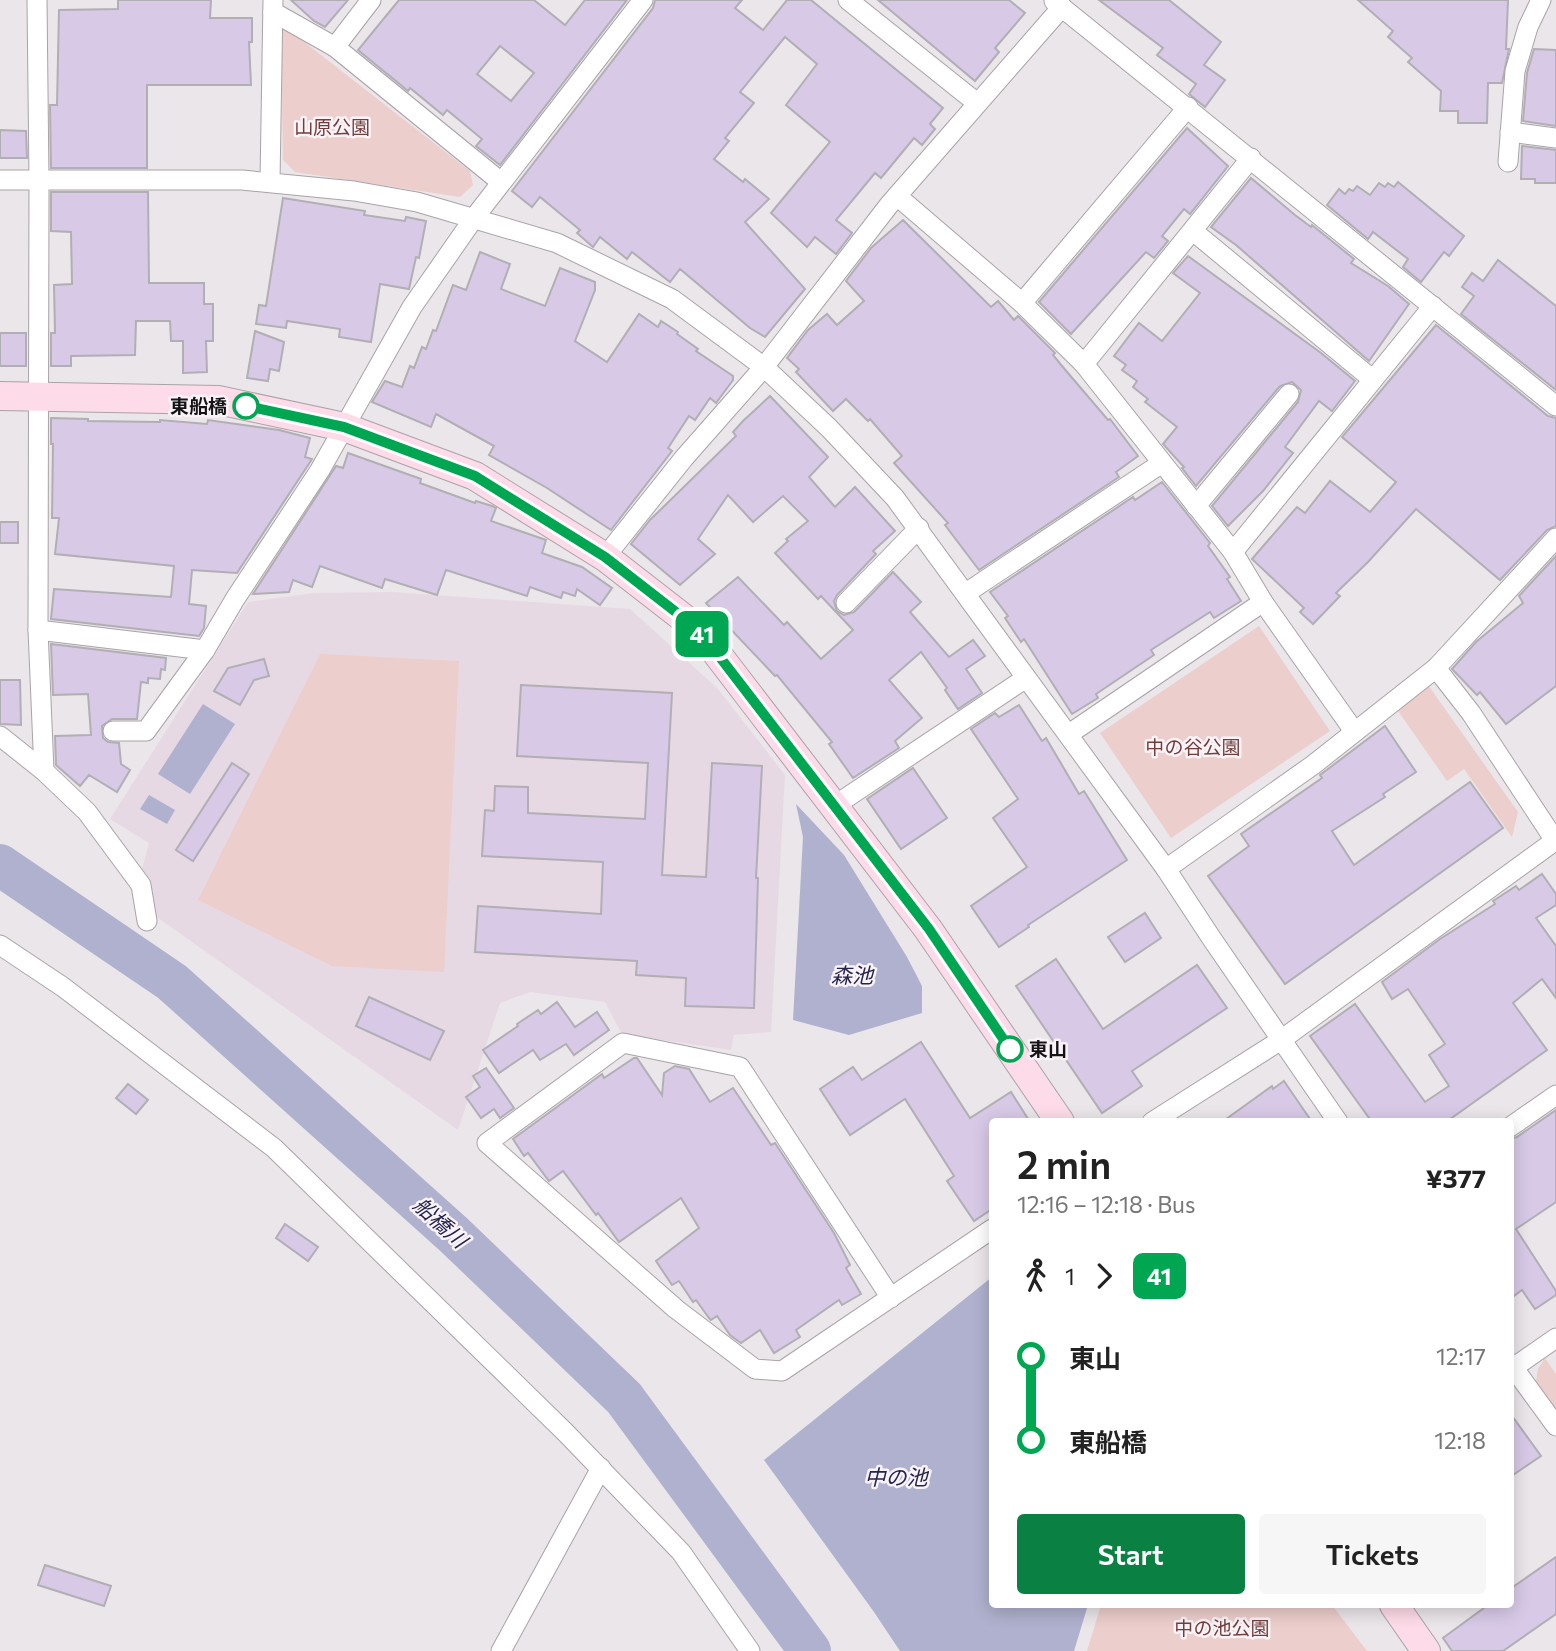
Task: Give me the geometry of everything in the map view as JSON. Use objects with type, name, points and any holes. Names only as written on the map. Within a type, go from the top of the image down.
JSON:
[{"type":"street","points":[[37,0],[38,630],[44,771]]},
{"type":"street","points":[[335,47],[371,0]]},
{"type":"street","points":[[113,731],[146,731],[205,650],[235,598],[320,470],[412,307],[501,182],[643,0]]},
{"type":"street","points":[[848,0],[977,103]]},
{"type":"street","points":[[1508,162],[1515,71],[1528,27],[1541,0]]},
{"type":"street","points":[[605,557],[684,458],[764,368],[897,196],[1058,3],[1556,405]]},
{"type":"street","points":[[270,181],[273,6]]},
{"type":"street","points":[[273,6],[335,47],[501,182]]},
{"type":"street","points":[[1023,303],[1188,107]]},
{"type":"street","points":[[1510,132],[1556,138]]},
{"type":"street","points":[[1084,364],[1251,158]]},
{"type":"street","points":[[0,180],[270,181],[417,202],[557,243],[672,299],[764,368],[829,428],[895,498],[967,593],[1166,869],[1335,1118]]},
{"type":"street","points":[[897,196],[1023,303],[1084,364],[1233,552],[1263,602],[1354,731]]},
{"type":"street","points":[[1193,231],[1371,379]]},
{"type":"street","points":[[1233,552],[1433,306]]},
{"type":"street","points":[[1196,506],[1289,394]]},
{"type":"street","points":[[0,396],[218,400],[344,427],[475,476],[605,557],[699,630],[929,929],[1057,1118]]},
{"type":"street","points":[[967,593],[1162,463]]},
{"type":"street","points":[[846,603],[919,528]]},
{"type":"street","points":[[1166,869],[1313,765],[1436,668],[1556,538]]},
{"type":"street","points":[[1069,734],[1263,602]]},
{"type":"street","points":[[38,630],[205,650]]},
{"type":"street","points":[[1158,1118],[1281,1040],[1556,841],[1471,713],[1436,668]]},
{"type":"street","points":[[834,806],[1026,678]]},
{"type":"street","points":[[0,736],[44,771],[87,812],[141,885],[147,921]]},
{"type":"street","points":[[0,945],[63,987],[274,1148],[601,1468],[681,1552],[750,1651]]},
{"type":"street","points":[[891,1298],[740,1067],[623,1043],[487,1143],[676,1309],[755,1369],[782,1371],[891,1298],[989,1231]]},
{"type":"street","points":[[1514,1124],[1556,1095]]},
{"type":"street","points":[[1514,1365],[1556,1338]]},
{"type":"street","points":[[1514,1371],[1556,1426]]},
{"type":"street","points":[[501,1651],[601,1468]]},
{"type":"street","points":[[1396,1608],[1426,1651]]},
{"type":"shaded area","points":[[392,592],[630,609],[718,689],[785,775],[771,1032],[734,1035],[731,1050],[622,1034],[605,1002],[530,992],[500,1003],[458,1130],[154,915],[151,881],[142,869],[149,843],[110,819],[248,602],[314,593]]},
{"type":"green space","name":"山原公園","points":[[285,27],[470,171],[473,185],[460,197],[295,172],[283,160],[281,36]]},
{"type":"green space","name":"中の谷公園","points":[[1259,626],[1330,731],[1171,838],[1100,733]]},
{"type":"green space","points":[[320,654],[459,661],[444,972],[332,966],[198,900]]},
{"type":"green space","points":[[1428,685],[1518,812],[1512,837],[1464,769],[1447,781],[1396,708]]},
{"type":"green space","points":[[1545,1358],[1556,1374],[1556,1418],[1535,1388],[1538,1369]]},
{"type":"green space","name":"中の池公園","points":[[1100,1608],[1334,1608],[1367,1651],[1087,1651]]},
{"type":"water","points":[[203,704],[235,724],[190,794],[158,774]]},
{"type":"water","points":[[149,795],[175,810],[167,824],[140,809]]},
{"type":"water","name":"森池","points":[[796,804],[844,855],[907,957],[922,986],[922,1013],[849,1035],[793,1020],[803,837]]},
{"type":"water","name":"中の池","points":[[989,1279],[989,1608],[1087,1608],[1074,1651],[900,1651],[764,1460]]},
{"type":"building","points":[[118,0],[211,0],[210,18],[252,18],[252,42],[249,42],[251,85],[147,85],[147,168],[51,168],[50,105],[57,105],[59,10],[118,9]]},
{"type":"building","points":[[291,0],[348,0],[325,27],[314,21]]},
{"type":"building","points":[[399,0],[534,0],[565,25],[585,0],[627,0],[500,165],[476,146],[482,139],[447,110],[443,115],[410,88],[408,91],[358,50]],"holes":[[[500,46],[534,73],[511,101],[477,74]]]},
{"type":"building","points":[[655,0],[742,0],[735,8],[763,30],[787,0],[811,0],[943,108],[930,124],[935,129],[922,145],[914,138],[881,178],[875,173],[836,220],[852,233],[836,254],[815,237],[807,247],[771,213],[830,142],[786,105],[817,64],[785,37],[740,92],[754,103],[725,138],[729,141],[714,159],[769,199],[745,222],[805,289],[765,337],[750,328],[680,269],[670,282],[632,252],[627,259],[600,237],[593,247],[577,233],[580,230],[540,197],[532,207],[512,191],[653,8]]},
{"type":"building","points":[[878,0],[1009,0],[1025,13],[995,48],[999,52],[975,81]]},
{"type":"building","points":[[1099,0],[1169,0],[1221,42],[1204,65],[1225,80],[1205,107],[1189,94],[1196,84],[1157,55],[1163,48]]},
{"type":"building","points":[[1358,0],[1508,0],[1506,49],[1509,49],[1502,83],[1488,83],[1487,123],[1458,123],[1458,111],[1440,111],[1441,91],[1408,62],[1412,58],[1388,37],[1393,31]]},
{"type":"building","points":[[1534,49],[1556,50],[1556,126],[1523,121],[1527,73]]},
{"type":"building","points":[[1187,128],[1228,166],[1190,214],[1184,209],[1162,236],[1168,241],[1154,258],[1146,252],[1071,334],[1039,302]]},
{"type":"building","points":[[0,130],[26,131],[27,158],[0,158]]},
{"type":"building","points":[[1522,146],[1556,150],[1556,183],[1535,183],[1535,179],[1521,179]]},
{"type":"building","points":[[1251,178],[1354,259],[1351,263],[1388,286],[1409,304],[1369,361],[1236,245],[1211,227]]},
{"type":"building","points":[[1398,182],[1464,236],[1449,256],[1444,252],[1421,282],[1403,267],[1408,259],[1373,232],[1368,239],[1327,205],[1339,189],[1345,194],[1357,186],[1370,195],[1379,183],[1385,187],[1388,183],[1394,187]]},
{"type":"building","points":[[51,192],[148,192],[149,283],[204,283],[204,304],[213,304],[213,341],[206,341],[207,372],[183,373],[183,341],[171,341],[170,321],[136,321],[135,355],[71,356],[71,366],[51,366],[51,333],[55,333],[54,285],[72,284],[71,232],[51,231]]},
{"type":"building","points":[[283,198],[365,211],[364,215],[426,221],[419,258],[416,257],[409,289],[380,284],[371,342],[339,337],[340,329],[287,321],[286,328],[256,324],[259,305],[266,306]]},
{"type":"building","points":[[903,220],[991,307],[998,301],[1014,320],[1018,316],[1055,353],[1053,355],[1108,420],[1110,419],[1138,456],[1116,472],[1119,477],[979,570],[945,525],[948,523],[894,463],[902,456],[870,419],[868,421],[846,399],[833,411],[796,372],[799,369],[787,358],[808,330],[827,314],[837,325],[864,301],[846,281],[871,248]]},
{"type":"building","points":[[480,252],[510,264],[501,289],[545,306],[560,268],[595,282],[595,290],[575,341],[607,362],[639,314],[658,327],[661,321],[678,332],[677,334],[698,349],[696,351],[733,376],[733,380],[716,403],[710,398],[695,420],[689,416],[668,448],[672,451],[611,530],[547,488],[489,455],[494,446],[436,414],[431,427],[372,402],[385,381],[402,387],[410,366],[414,368],[422,347],[426,349],[433,330],[436,331],[453,285],[466,290]]},
{"type":"building","points":[[1188,256],[1355,381],[1332,411],[1319,401],[1285,447],[1293,453],[1263,491],[1228,526],[1212,506],[1298,402],[1301,390],[1292,382],[1280,386],[1196,486],[1182,468],[1184,467],[1163,444],[1177,427],[1145,402],[1148,399],[1133,387],[1137,381],[1122,370],[1126,365],[1114,356],[1139,323],[1162,341],[1200,293],[1173,273]]},
{"type":"building","points":[[1498,260],[1556,306],[1556,390],[1461,314],[1474,296],[1462,287],[1472,273],[1483,281]]},
{"type":"building","points":[[1436,325],[1548,416],[1556,418],[1556,526],[1547,530],[1500,580],[1416,509],[1336,593],[1340,596],[1313,624],[1300,612],[1304,608],[1252,559],[1297,507],[1305,513],[1330,481],[1370,512],[1396,482],[1342,437]]},
{"type":"building","points":[[255,331],[284,342],[279,371],[270,369],[268,381],[247,378]]},
{"type":"building","points":[[0,333],[26,333],[26,366],[0,366]]},
{"type":"building","points":[[770,396],[828,457],[809,477],[835,507],[855,487],[895,531],[873,551],[876,554],[837,595],[834,601],[837,611],[844,615],[854,612],[893,572],[921,602],[910,612],[949,657],[973,640],[985,656],[966,669],[982,693],[958,709],[945,690],[947,688],[921,652],[889,680],[922,718],[895,741],[899,748],[853,778],[829,744],[832,742],[777,675],[775,676],[706,603],[738,577],[784,625],[787,622],[821,659],[853,630],[821,596],[818,599],[775,553],[788,541],[786,539],[808,521],[783,496],[753,522],[728,495],[698,539],[715,554],[680,585],[631,544],[650,520],[736,436],[733,432]]},
{"type":"building","points":[[51,418],[88,421],[160,420],[207,424],[208,420],[279,430],[310,438],[305,457],[312,459],[237,573],[192,570],[189,604],[206,606],[204,628],[199,636],[51,619],[54,589],[171,597],[174,566],[55,554],[59,518],[52,518]]},
{"type":"building","points":[[348,453],[421,479],[420,483],[496,508],[491,521],[546,540],[542,553],[582,567],[612,588],[600,605],[577,589],[575,596],[563,592],[561,598],[530,587],[527,596],[446,570],[437,595],[385,579],[382,588],[320,566],[312,587],[293,580],[289,592],[253,594],[336,466],[343,468]]},
{"type":"building","points":[[1162,482],[1210,543],[1208,546],[1230,577],[1227,579],[1241,601],[1214,618],[1210,612],[1151,650],[1154,655],[1096,694],[1098,698],[1072,714],[1024,639],[1021,642],[1005,618],[1008,616],[990,592],[1133,497],[1135,500]]},
{"type":"building","points":[[0,522],[18,522],[18,543],[0,543]]},
{"type":"building","points":[[1556,556],[1556,686],[1506,724],[1480,692],[1477,695],[1452,669],[1476,642],[1523,603],[1519,596]]},
{"type":"building","points":[[51,644],[166,658],[165,670],[161,669],[160,679],[148,678],[148,683],[141,682],[137,719],[112,719],[102,726],[103,738],[108,742],[119,743],[121,764],[130,770],[117,792],[89,775],[80,786],[56,765],[55,736],[91,735],[88,694],[53,695]]},
{"type":"building","points":[[264,659],[269,676],[254,680],[240,705],[214,691],[228,668]]},
{"type":"building","points":[[0,680],[20,680],[21,725],[0,724]]},
{"type":"building","points":[[521,685],[672,693],[662,875],[706,877],[712,763],[762,766],[756,878],[754,1008],[685,1006],[686,978],[636,975],[637,961],[475,952],[478,906],[601,914],[603,862],[482,856],[485,810],[494,811],[495,786],[528,787],[528,813],[645,819],[648,763],[517,756]]},
{"type":"building","points":[[1019,705],[1042,741],[1046,738],[1079,794],[1084,791],[1127,860],[999,947],[971,906],[1027,867],[993,818],[1018,799],[971,729],[995,713],[999,717]]},
{"type":"building","points":[[1385,726],[1416,772],[1383,794],[1385,797],[1332,831],[1354,865],[1470,782],[1503,828],[1285,984],[1208,876],[1249,846],[1241,834],[1322,778],[1320,775]]},
{"type":"building","points":[[232,763],[249,774],[193,861],[176,850]]},
{"type":"building","points":[[913,768],[947,818],[901,849],[867,799]]},
{"type":"building","points":[[1542,874],[1556,894],[1556,905],[1536,918],[1556,946],[1556,998],[1542,979],[1513,1003],[1547,1050],[1452,1118],[1369,1118],[1310,1036],[1355,1004],[1425,1102],[1449,1086],[1429,1055],[1445,1044],[1408,989],[1392,999],[1382,982],[1440,939],[1495,904],[1493,901],[1516,886],[1519,890]]},
{"type":"building","points":[[1145,913],[1161,938],[1125,962],[1108,937]]},
{"type":"building","points":[[1056,959],[1103,1029],[1197,965],[1227,1008],[1132,1071],[1142,1086],[1102,1113],[1016,986]]},
{"type":"building","points":[[369,997],[444,1031],[430,1060],[356,1026]]},
{"type":"building","points":[[557,1002],[575,1027],[597,1012],[609,1030],[574,1055],[566,1044],[540,1060],[533,1050],[499,1073],[483,1050],[538,1010],[541,1014]]},
{"type":"building","points":[[921,1042],[970,1118],[1011,1092],[1027,1118],[989,1118],[989,1211],[974,1221],[947,1181],[954,1176],[905,1099],[850,1135],[820,1089],[853,1067],[862,1080]]},
{"type":"building","points":[[637,1058],[662,1095],[664,1073],[675,1066],[689,1069],[710,1102],[733,1088],[771,1145],[775,1143],[834,1233],[850,1265],[846,1268],[861,1294],[842,1305],[839,1300],[796,1330],[800,1337],[774,1353],[760,1330],[741,1343],[730,1335],[717,1316],[711,1320],[696,1300],[693,1302],[679,1281],[672,1285],[656,1261],[699,1228],[681,1198],[619,1242],[563,1171],[549,1181],[528,1153],[524,1156],[513,1139],[602,1074],[604,1078]]},
{"type":"building","points":[[486,1068],[514,1108],[500,1118],[494,1109],[481,1118],[466,1097],[480,1087],[473,1076]]},
{"type":"building","points":[[1284,1081],[1309,1118],[1228,1118],[1272,1086],[1273,1089]]},
{"type":"building","points":[[128,1084],[148,1100],[136,1114],[116,1098]]},
{"type":"building","points":[[1556,1110],[1556,1202],[1516,1229],[1556,1291],[1556,1295],[1535,1309],[1522,1290],[1514,1296],[1514,1138]]},
{"type":"building","points":[[285,1224],[318,1247],[308,1261],[276,1238]]},
{"type":"building","points":[[1514,1419],[1541,1456],[1514,1474]]},
{"type":"building","points":[[1556,1557],[1556,1614],[1503,1651],[1452,1651],[1443,1638],[1484,1608],[1514,1608],[1514,1586]]},
{"type":"building","points":[[45,1565],[111,1586],[104,1606],[38,1585]]},
{"type":"waterway","name":"船橋川","points":[[0,865],[172,982],[453,1234],[624,1398],[810,1651]]},
{"type":"bus line","name":"41","points":[[246,406],[344,427],[475,476],[605,557],[699,630],[929,929],[1010,1049]]},
{"type":"place","name":"東船橋","points":[[246,406]]},
{"type":"place","name":"東山","points":[[1010,1049]]}]
